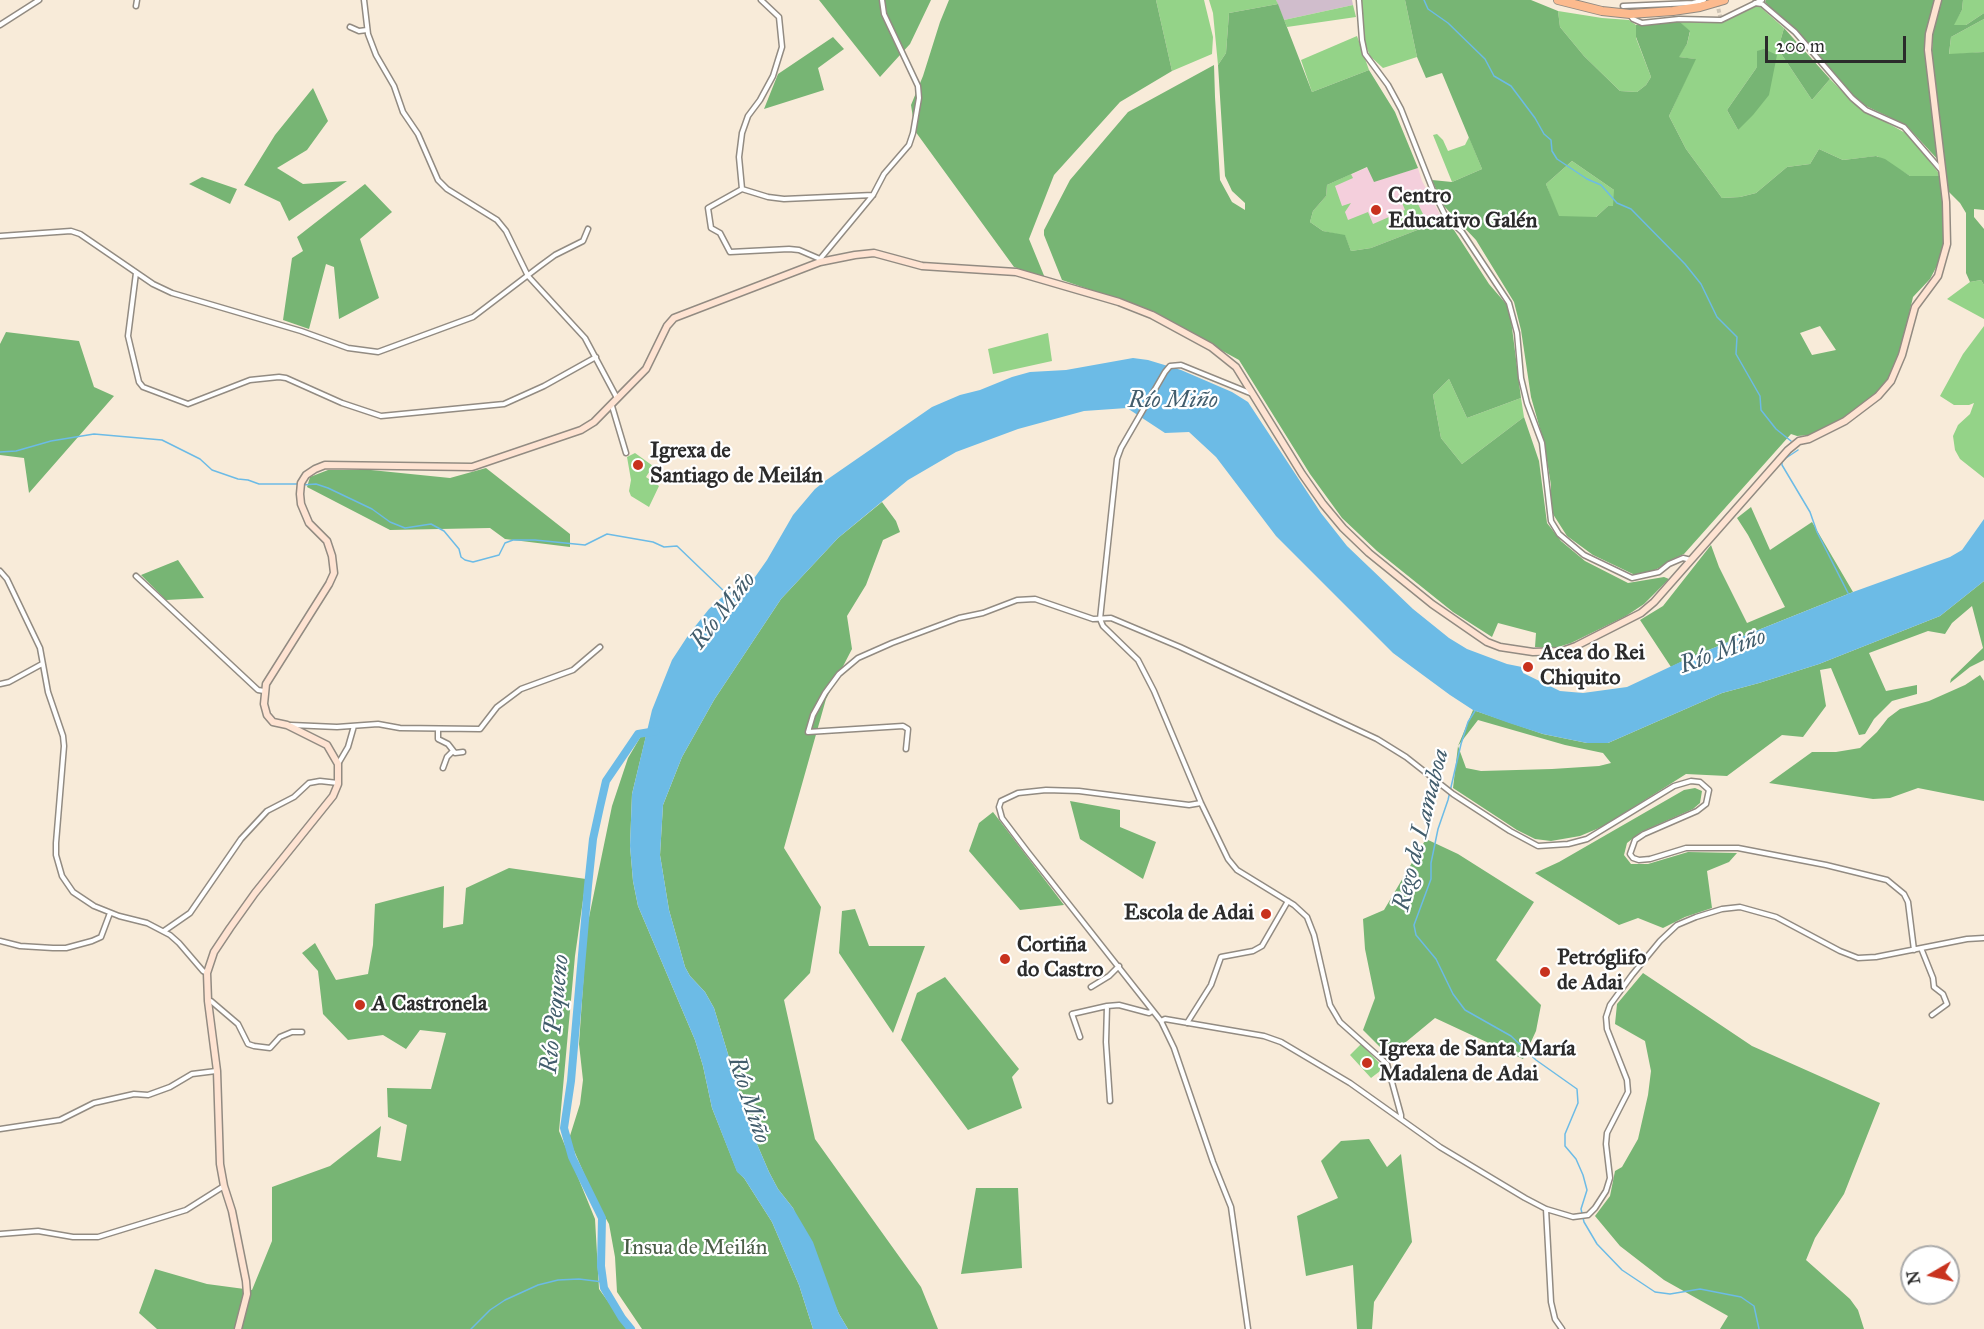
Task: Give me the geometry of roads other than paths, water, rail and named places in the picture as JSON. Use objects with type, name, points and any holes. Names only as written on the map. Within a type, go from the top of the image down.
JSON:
[{"type":"highway","points":[[1558,0],[1582,7],[1622,9],[1630,14],[1700,7],[1724,0]]},
{"type":"street","points":[[0,26],[39,0]]},
{"type":"street","points":[[136,6],[137,0]]},
{"type":"street","points":[[364,0],[367,30],[376,55],[394,86],[403,112],[418,134],[438,180],[447,189],[497,220],[506,231],[528,276],[585,338],[618,399]]},
{"type":"street","points":[[742,189],[739,157],[742,133],[748,116],[773,76],[782,47],[779,17],[761,0]]},
{"type":"street","points":[[820,261],[873,195],[884,174],[909,145],[919,98],[918,86],[884,14],[882,0]]},
{"type":"street","points":[[1359,0],[1365,54],[1388,85],[1401,109],[1434,193],[1446,217],[1462,232],[1509,303],[1516,333],[1521,378],[1527,403],[1542,443],[1551,521],[1559,534],[1584,555],[1632,578],[1659,572],[1669,564],[1683,558],[1691,560]]},
{"type":"street","points":[[1620,0],[1622,9],[1704,0]]},
{"type":"street","points":[[1630,14],[1633,19],[1642,23],[1680,19],[1721,20],[1762,0]]},
{"type":"street","points":[[600,647],[573,670],[522,689],[498,707],[480,729],[400,728],[378,723],[354,726],[287,725],[273,722],[267,715],[264,692],[266,684],[334,573],[327,541],[309,523],[301,504],[301,483],[306,475],[325,465],[472,467],[581,430],[612,406],[646,369],[667,326],[674,318],[820,261],[874,253],[922,266],[1016,272],[1119,302],[1152,315],[1211,347],[1236,367],[1323,504],[1343,528],[1398,578],[1473,634],[1500,647],[1533,652],[1552,652],[1576,646],[1641,613],[1654,602],[1788,450],[1799,441],[1809,439],[1845,421],[1878,396],[1891,381],[1902,355],[1915,307],[1938,276],[1946,254],[1948,224],[1928,50],[1929,34],[1938,0]]},
{"type":"street","points":[[1755,3],[1762,4],[1795,32],[1852,98],[1866,110],[1904,127],[1943,173]]},
{"type":"street","points":[[350,27],[359,31],[367,30]]},
{"type":"street","points":[[820,261],[799,250],[730,252],[720,233],[711,228],[708,208],[742,189],[784,200],[873,195]]},
{"type":"street","points":[[0,236],[71,231],[80,234],[136,273],[172,293],[301,330],[348,348],[378,352],[472,317],[555,255],[583,242],[588,229]]},
{"type":"street","points":[[136,273],[128,336],[139,382],[143,387],[188,404],[250,380],[279,377],[381,416],[504,404],[544,386],[596,357]]},
{"type":"street","points":[[1253,394],[1181,365],[1168,368],[1165,372],[1133,426],[1117,459],[1100,619],[1103,626],[1138,660],[1154,691],[1201,803],[1228,859],[1237,870],[1288,901],[1307,917],[1330,1005],[1340,1022],[1387,1064],[1401,1119]]},
{"type":"street","points":[[612,406],[626,453]]},
{"type":"street","points":[[0,571],[7,579],[40,648],[49,698],[60,722],[64,746],[56,843],[59,867],[68,885],[82,899],[110,913],[147,923],[164,931],[179,943],[207,973]]},
{"type":"street","points":[[136,576],[258,690],[264,692]]},
{"type":"street","points":[[906,749],[908,729],[903,726],[808,732],[813,715],[825,693],[839,674],[858,658],[959,618],[1027,598],[1054,604],[1093,619],[1111,618],[1180,646],[1377,739],[1406,757],[1453,794],[1510,831],[1538,846],[1568,844],[1587,839],[1674,786],[1691,781],[1700,782],[1709,790],[1706,804],[1697,811],[1635,840],[1630,854],[1633,858],[1650,859],[1686,848],[1738,848],[1826,865],[1887,880],[1904,894],[1908,902],[1914,950]]},
{"type":"street","points":[[0,684],[9,682],[42,664]]},
{"type":"street","points":[[238,1329],[244,1308],[246,1281],[220,1164],[217,1071],[208,1001],[207,973],[214,952],[230,928],[255,893],[333,796],[339,784],[338,764],[327,745],[287,725]]},
{"type":"street","points":[[338,764],[348,747],[354,726]]},
{"type":"street","points":[[438,729],[438,739],[448,744],[456,753],[463,752]]},
{"type":"street","points":[[443,768],[447,757],[453,751]]},
{"type":"street","points":[[164,931],[190,913],[241,839],[267,811],[294,797],[309,783],[320,781],[339,784]]},
{"type":"street","points":[[1201,803],[1189,804],[1079,791],[1046,790],[1018,793],[1001,801],[999,807],[1002,818],[1162,1024],[1174,1048],[1231,1207],[1248,1329]]},
{"type":"street","points":[[1187,1023],[1210,985],[1221,957],[1254,951],[1262,946],[1288,901]]},
{"type":"street","points":[[1162,1024],[1165,1019],[1264,1036],[1281,1042],[1350,1083],[1440,1147],[1546,1209],[1573,1217],[1588,1215],[1606,1191],[1610,1178],[1607,1133],[1628,1092],[1627,1080],[1607,1029],[1606,1017],[1610,1005],[1660,941],[1677,926],[1722,909],[1740,907],[1776,917],[1858,958],[1876,957],[1967,939],[1984,938]]},
{"type":"street","points":[[0,941],[20,946],[66,948],[75,946],[98,939],[104,933],[110,913]]},
{"type":"street","points":[[1921,948],[1933,978],[1934,987],[1943,994],[1947,1004],[1932,1015]]},
{"type":"street","points":[[1091,987],[1109,976],[1119,966]]},
{"type":"street","points":[[208,1001],[211,1001],[238,1024],[248,1044],[254,1046],[270,1048],[280,1038],[292,1032],[302,1032]]},
{"type":"street","points":[[1080,1037],[1072,1014],[1119,1005],[1149,1013],[1152,1011]]},
{"type":"street","points":[[1107,1006],[1106,1042],[1110,1101]]},
{"type":"street","points":[[0,1129],[60,1120],[94,1103],[134,1094],[148,1095],[170,1087],[192,1074],[217,1071]]},
{"type":"street","points":[[1394,1115],[1400,1108]]},
{"type":"street","points":[[0,1234],[38,1231],[73,1237],[98,1237],[186,1210],[224,1186]]},
{"type":"street","points":[[1546,1209],[1551,1302],[1555,1319],[1562,1329]]},
{"type":"water","name":"Río Miño","points":[[1133,358],[1181,370],[1232,392],[1248,402],[1321,513],[1347,546],[1413,609],[1449,638],[1467,649],[1507,664],[1522,667],[1523,673],[1560,691],[1583,693],[1627,687],[1691,657],[1853,592],[1950,557],[1962,550],[1984,519],[1984,581],[1940,616],[1819,664],[1722,693],[1608,743],[1587,743],[1543,734],[1473,710],[1393,653],[1276,536],[1216,457],[1189,432],[1165,433],[1127,408],[1084,411],[1018,429],[956,452],[908,480],[838,538],[781,599],[714,700],[682,757],[663,805],[660,855],[669,910],[685,967],[705,992],[714,1008],[751,1130],[778,1189],[793,1208],[813,1242],[839,1314],[848,1329],[813,1329],[799,1285],[772,1222],[744,1178],[737,1172],[712,1108],[695,1040],[638,906],[630,846],[632,794],[652,710],[672,660],[689,634],[721,598],[755,577],[793,515],[825,481],[932,407],[960,395],[1030,372],[1066,370]]},
{"type":"waterway","points":[[1424,0],[1428,9],[1448,23],[1485,59],[1494,76],[1511,86],[1544,134],[1551,140],[1552,151],[1557,159],[1587,179],[1601,185],[1617,203],[1631,209],[1685,264],[1701,284],[1717,317],[1737,337],[1736,354],[1760,396],[1761,410],[1776,429],[1791,441]]},
{"type":"waterway","points":[[0,452],[16,451],[51,441],[94,434],[162,440],[200,459],[212,470],[238,479],[259,484],[297,484]]},
{"type":"waterway","points":[[1798,450],[1786,458],[1782,465],[1810,512],[1817,532],[1849,595]]},
{"type":"waterway","name":"Río Miño","points":[[302,485],[316,484],[328,488],[405,528],[431,524],[444,531],[459,549],[461,557],[473,562],[499,555],[505,543],[513,540],[585,545],[607,534],[653,542],[664,547],[677,546],[727,594]]},
{"type":"waterway","name":"Rego de Lamaboa","points":[[1475,711],[1468,722],[1461,744],[1448,800],[1438,829],[1431,863],[1431,879],[1414,925],[1416,935],[1436,959],[1453,994],[1465,1010],[1511,1036],[1536,1060],[1577,1089],[1578,1103],[1565,1134],[1565,1146],[1576,1159],[1583,1175],[1587,1190],[1581,1209],[1584,1222],[1597,1244],[1622,1270],[1655,1292],[1670,1294],[1700,1289],[1741,1297],[1754,1306],[1759,1329]]},
{"type":"waterway","name":"Río Pequeno","points":[[631,1329],[604,1288],[601,1266],[602,1218],[572,1157],[564,1128],[571,1081],[593,839],[606,781],[638,734],[656,731]]},
{"type":"waterway","points":[[471,1329],[490,1310],[505,1300],[538,1285],[558,1280],[579,1279],[603,1282]]},
{"type":"tunnel","points":[[1717,3],[1721,20]]},
{"type":"place","name":"Centro Educativo Galén","points":[[1376,210]]},
{"type":"place","name":"Igrexa de Santiago de Meilán","points":[[638,465]]},
{"type":"place","name":"Acea do Rei Chiquito","points":[[1528,667]]},
{"type":"place","name":"Escola de Adai","points":[[1266,914]]},
{"type":"place","name":"Cortiña do Castro","points":[[1005,959]]},
{"type":"place","name":"Petróglifo de Adai","points":[[1545,972]]},
{"type":"place","name":"A Castronela","points":[[360,1005]]},
{"type":"place","name":"Igrexa de Santa María Madalena de Adai","points":[[1367,1063]]},
{"type":"park label","name":"Insua de Meilán","points":[[695,1249]]}]
